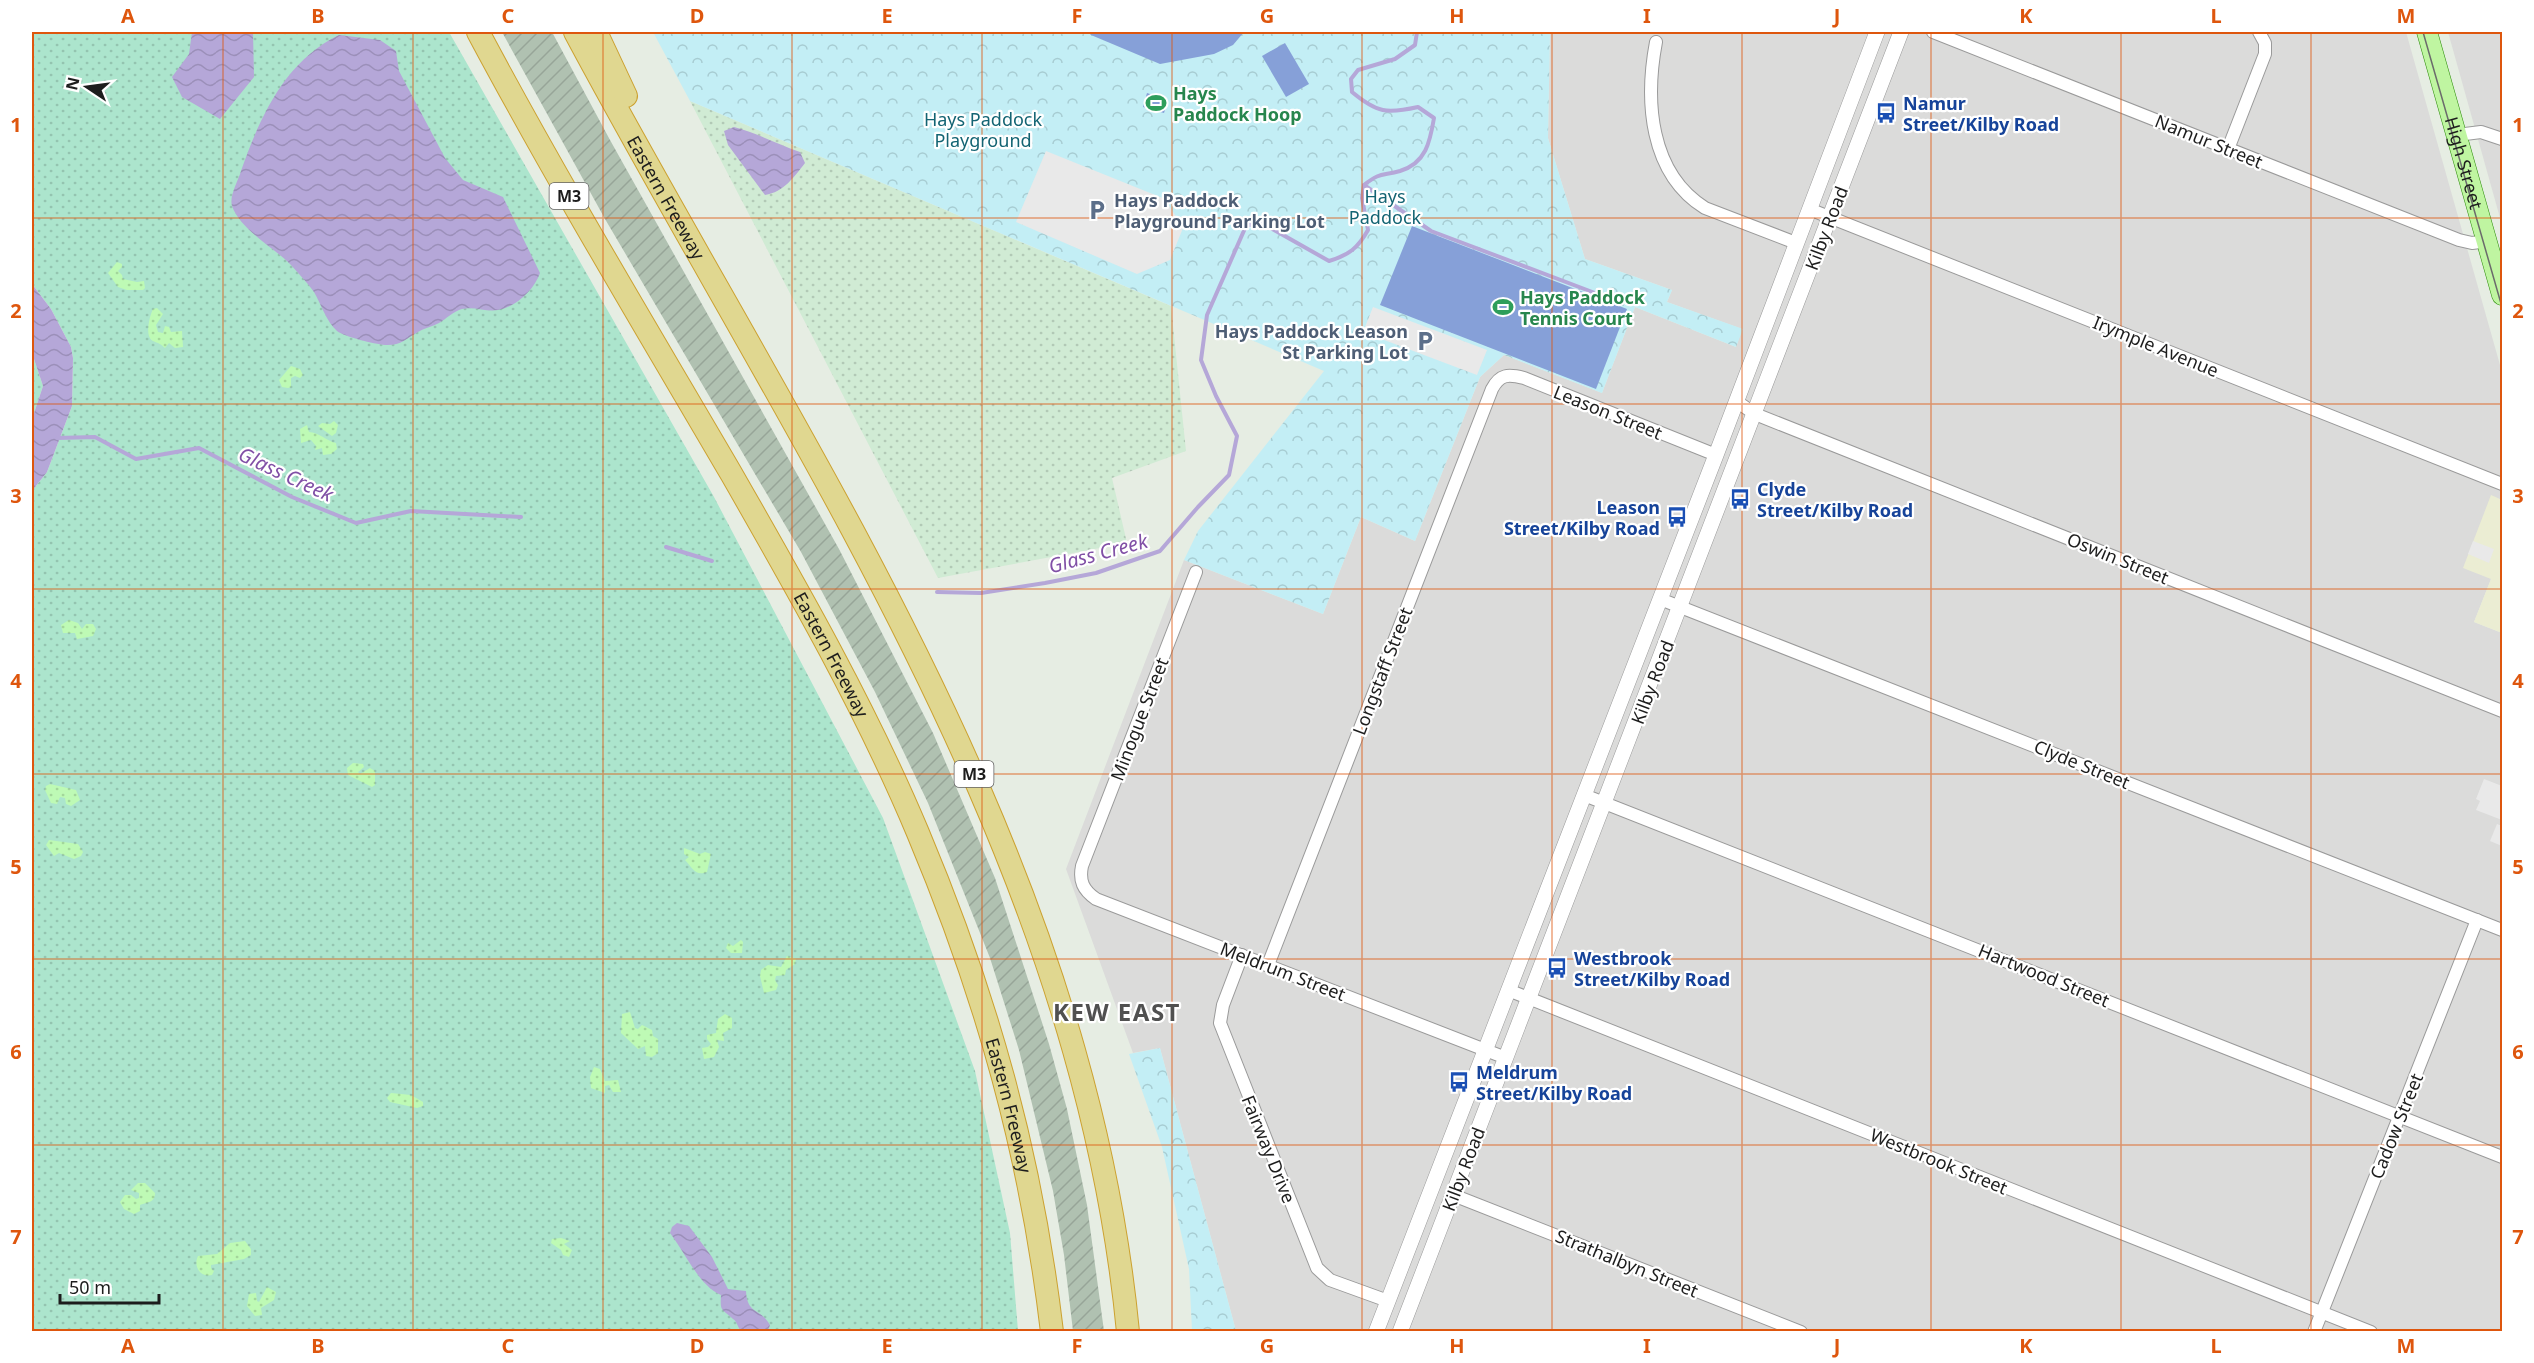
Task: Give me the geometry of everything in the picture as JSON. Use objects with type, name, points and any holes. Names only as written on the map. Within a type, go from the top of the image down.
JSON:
[{"type":"highway","name":"Eastern Freeway","points":[[478,32],[563,186],[815,621],[874,736],[917,831],[950,913],[1000,1060],[1033,1198],[1052,1332]]},
{"type":"highway","name":"Eastern Freeway","points":[[575,32],[835,497],[916,651],[973,771],[1019,882],[1054,978],[1074,1047],[1094,1126],[1116,1238],[1128,1332]]},
{"type":"highway","points":[[596,32],[701,261]]},
{"type":"main road","name":"High Street","points":[[2427,32],[2502,295]]},
{"type":"street","name":"Kilby Road","points":[[1376,1332],[1716,455],[1877,32]]},
{"type":"street","name":"Kilby Road","points":[[1400,1332],[1901,32]]},
{"type":"street","name":"Namur Street","points":[[1933,32],[2459,240],[2472,243],[2488,241]]},
{"type":"street","points":[[2228,149],[2265,54],[2265,43],[2259,32]]},
{"type":"street","points":[[1656,42],[1651,81],[1652,118],[1662,153],[1676,183],[1694,201],[1705,208],[1796,243]]},
{"type":"street","points":[[2457,135],[2481,132],[2502,140]]},
{"type":"street","name":"Irymple Avenue","points":[[1809,209],[2502,484]]},
{"type":"street","name":"Leason Street","points":[[1499,378],[1508,375],[1524,378],[1716,455]]},
{"type":"street","name":"Longstaff Street","points":[[1268,965],[1470,443],[1492,389],[1499,378]]},
{"type":"street","name":"Oswin Street","points":[[1736,401],[1755,414],[2502,711]]},
{"type":"street","name":"Minogue Street","points":[[1082,866],[1196,572]]},
{"type":"street","name":"Clyde Street","points":[[1660,599],[2502,930]]},
{"type":"street","name":"Hartwood Street","points":[[1584,795],[2502,1157]]},
{"type":"street","name":"Meldrum Street","points":[[1082,866],[1081,882],[1084,889],[1096,898],[1506,1058]]},
{"type":"street","name":"Cadow Street","points":[[2314,1332],[2477,920]]},
{"type":"street","name":"Fairway Drive","points":[[1242,955],[1223,1005],[1220,1023],[1317,1268],[1330,1280],[1388,1301]]},
{"type":"street","name":"Westbrook Street","points":[[1508,990],[2371,1332]]},
{"type":"street","name":"Strathalbyn Street","points":[[1453,1195],[1801,1332]]},
{"type":"shaded area","points":[[32,32],[449,32],[714,497],[883,818],[975,1071],[1010,1233],[1018,1331],[32,1331],[32,491],[47,472],[72,406],[73,358],[71,347],[51,309],[32,284]]},
{"type":"shaded area","points":[[502,32],[552,32],[839,549],[933,733],[995,878],[1049,1044],[1067,1109],[1087,1205],[1104,1331],[1073,1331],[1064,1255],[1053,1191],[1019,1050],[990,958],[928,803],[875,692],[801,552],[605,219]]},
{"type":"shaded area","points":[[1088,32],[1244,32],[1233,45],[1214,54],[1160,64]]},
{"type":"shaded area","points":[[1550,32],[2406,32],[2502,372],[2502,500],[2491,496],[2491,579],[2474,622],[2502,633],[2502,1331],[1236,1331],[1160,1048],[1133,1053],[1066,869],[1184,560],[1323,614],[1361,517],[1415,541],[1480,377],[1504,355],[1602,393],[1635,307],[1736,347],[1742,329],[1667,302],[1672,290],[1585,259],[1548,138]]},
{"type":"shaded area","points":[[2448,32],[2502,32],[2502,225]]},
{"type":"shaded area","points":[[1285,43],[1309,84],[1286,97],[1262,56]]},
{"type":"shaded area","name":"Hays Paddock Hoop","points":[[1147,93],[1168,100],[1164,113],[1143,107]]},
{"type":"shaded area","points":[[690,101],[1171,306],[1186,451],[1112,478],[1127,543],[938,578]]},
{"type":"shaded area","name":"Hays Paddock Playground Parking Lot","points":[[1046,151],[1165,199],[1183,228],[1170,260],[1137,274],[1016,222]]},
{"type":"shaded area","name":"Hays Paddock Tennis Court","points":[[1412,226],[1627,309],[1596,389],[1380,305]]},
{"type":"shaded area","name":"Hays Paddock Leason St Parking Lot","points":[[1373,307],[1487,350],[1477,375],[1363,332]]},
{"type":"shaded area","points":[[32,353],[43,386],[32,419]]},
{"type":"shaded area","points":[[2491,495],[2502,500],[2502,633],[2474,622],[2491,579],[2463,568]]},
{"type":"shaded area","points":[[2473,541],[2494,549],[2489,563],[2468,554]]},
{"type":"shaded area","points":[[2484,779],[2502,786],[2502,820],[2476,810],[2480,801],[2476,799]]},
{"type":"shaded area","points":[[2497,824],[2502,826],[2502,846],[2490,841]]},
{"type":"sand","points":[[117,262],[122,264],[118,271],[123,279],[144,281],[143,290],[127,290],[118,287],[108,273]]},
{"type":"sand","points":[[157,308],[163,314],[156,325],[158,332],[163,333],[165,326],[169,327],[171,332],[182,331],[183,347],[175,348],[169,343],[165,348],[150,338],[149,320],[153,309]]},
{"type":"sand","points":[[291,366],[300,369],[303,375],[300,378],[295,376],[291,378],[291,387],[282,387],[279,380]]},
{"type":"sand","points":[[334,421],[338,425],[336,433],[332,436],[318,426],[322,423],[330,424]]},
{"type":"sand","points":[[307,425],[309,432],[336,443],[337,449],[331,454],[323,455],[322,448],[315,450],[316,446],[311,440],[301,443],[300,429]]},
{"type":"sand","points":[[69,620],[78,623],[82,629],[86,624],[93,624],[96,629],[93,636],[77,639],[75,633],[63,633],[61,625]]},
{"type":"sand","points":[[353,763],[363,764],[364,767],[358,772],[360,774],[370,768],[375,771],[375,785],[372,787],[348,775],[347,768]]},
{"type":"sand","points":[[50,784],[76,790],[80,800],[71,806],[66,804],[65,798],[60,797],[57,804],[51,803],[45,790]]},
{"type":"sand","points":[[49,840],[78,844],[83,852],[81,856],[74,859],[59,853],[54,856],[46,845]]},
{"type":"sand","points":[[684,848],[700,854],[705,852],[711,854],[707,872],[699,873],[692,868],[685,860],[689,857],[684,854]]},
{"type":"sand","points":[[741,940],[743,942],[742,953],[731,953],[726,948],[728,943],[733,946]]},
{"type":"sand","points":[[787,956],[796,959],[795,964],[786,970],[785,975],[776,976],[775,980],[778,985],[776,990],[764,993],[761,970],[768,965],[781,967]]},
{"type":"sand","points":[[630,1012],[635,1028],[638,1029],[642,1025],[652,1030],[653,1036],[658,1039],[658,1053],[652,1057],[646,1056],[645,1046],[638,1049],[621,1033],[622,1014]]},
{"type":"sand","points":[[725,1014],[732,1018],[732,1028],[723,1033],[724,1041],[717,1040],[719,1047],[714,1057],[704,1059],[702,1048],[711,1044],[707,1035],[716,1033],[718,1019]]},
{"type":"sand","points":[[594,1067],[600,1069],[605,1081],[618,1080],[621,1092],[613,1092],[609,1085],[605,1086],[605,1093],[591,1088],[590,1077]]},
{"type":"sand","points":[[391,1093],[411,1095],[423,1102],[423,1106],[417,1108],[390,1102],[387,1098]]},
{"type":"sand","points":[[138,1183],[145,1183],[155,1193],[155,1196],[150,1202],[140,1205],[140,1211],[134,1214],[124,1209],[120,1202],[125,1195],[139,1198],[139,1193],[131,1190]]},
{"type":"sand","points":[[561,1238],[570,1241],[564,1244],[572,1250],[569,1257],[563,1255],[561,1250],[551,1243],[552,1239]]},
{"type":"sand","points":[[245,1241],[251,1249],[251,1255],[244,1259],[211,1265],[214,1271],[212,1275],[204,1275],[197,1267],[198,1256],[217,1254],[230,1243]]},
{"type":"sand","points":[[267,1287],[276,1292],[274,1300],[261,1308],[262,1315],[255,1316],[247,1306],[249,1294],[256,1293],[259,1302]]},
{"type":"green space","name":"Hays Paddock","points":[[653,32],[1550,32],[1548,138],[1585,259],[1672,290],[1667,302],[1743,329],[1736,347],[1635,307],[1602,393],[1504,355],[1480,377],[1415,541],[1361,517],[1323,614],[1184,560],[1198,531],[1324,371],[690,101]]},
{"type":"green space","points":[[1160,1048],[1236,1331],[1192,1331],[1189,1269],[1162,1147],[1129,1054]]},
{"type":"water","points":[[192,32],[253,32],[254,77],[220,119],[182,97],[172,77],[189,54]]},
{"type":"water","points":[[339,35],[380,40],[396,51],[399,71],[445,158],[463,180],[503,197],[540,273],[524,297],[498,310],[466,308],[459,310],[439,323],[395,344],[380,344],[353,338],[333,327],[314,292],[305,281],[290,264],[249,230],[236,214],[231,202],[233,193],[266,111],[289,75],[320,46]]},
{"type":"water","points":[[734,127],[800,152],[805,163],[778,191],[765,195],[728,145],[724,131]]},
{"type":"water","points":[[32,284],[51,309],[71,347],[73,358],[72,406],[47,472],[32,491],[32,419],[43,386],[32,353]]},
{"type":"water","points":[[677,1223],[689,1226],[712,1257],[728,1289],[746,1291],[749,1304],[770,1325],[768,1331],[741,1331],[734,1320],[722,1309],[721,1295],[713,1291],[699,1277],[670,1233],[672,1227]]},
{"type":"waterway","name":"Glass Creek","points":[[937,592],[981,593],[1045,583],[1096,573],[1160,551],[1229,475],[1237,436],[1216,396],[1201,360],[1207,315],[1246,226],[1260,222],[1329,261],[1352,250],[1360,242],[1368,230],[1362,198],[1364,185],[1378,176],[1400,171],[1416,163],[1428,143],[1434,118],[1418,107],[1398,111],[1376,108],[1352,92],[1351,79],[1358,70],[1395,59],[1415,45],[1417,32]]},
{"type":"waterway","points":[[1364,185],[1431,231],[1616,301]]},
{"type":"waterway","name":"Glass Creek","points":[[57,438],[95,437],[136,459],[199,448],[292,497],[356,523],[411,511],[521,517]]},
{"type":"waterway","name":"Glass Creek","points":[[666,547],[712,561]]},
{"type":"tram line","points":[[2423,32],[2502,307]]},
{"type":"place","name":"Hays Paddock Hoop","points":[[1156,103]]},
{"type":"place","name":"Namur Street/Kilby Road","points":[[1886,113]]},
{"type":"place","name":"Hays Paddock Playground Parking Lot","points":[[1097,210]]},
{"type":"place","name":"Hays Paddock Tennis Court","points":[[1503,307]]},
{"type":"place","name":"Hays Paddock Leason St Parking Lot","points":[[1425,341]]},
{"type":"place","name":"Clyde Street/Kilby Road","points":[[1740,499]]},
{"type":"place","name":"Leason Street/Kilby Road","points":[[1677,517]]},
{"type":"place","name":"Westbrook Street/Kilby Road","points":[[1557,968]]},
{"type":"place","name":"Meldrum Street/Kilby Road","points":[[1459,1082]]},
{"type":"district","name":"KEW EAST","points":[[1117,1011]]},
{"type":"park label","name":"Hays Paddock Playground","points":[[983,129]]}]
